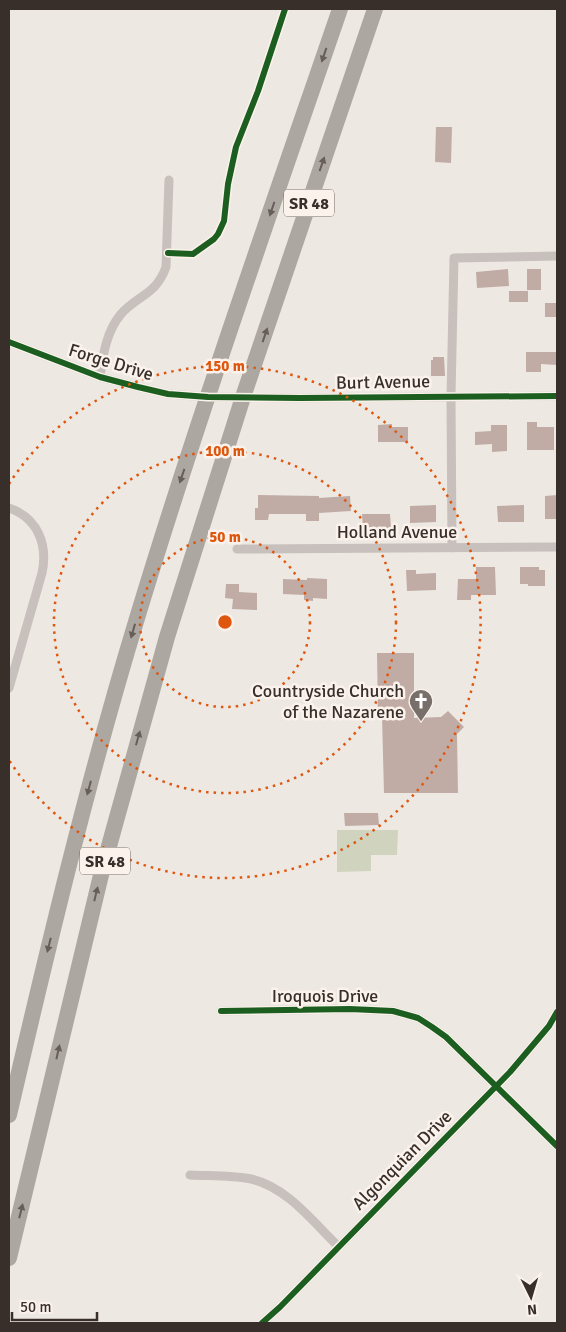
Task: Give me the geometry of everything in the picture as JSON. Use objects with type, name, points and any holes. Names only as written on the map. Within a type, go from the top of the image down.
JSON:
[{"type":"highway","name":"SR 48","points":[[9,1115],[53,927],[112,706],[167,522],[340,9]]},
{"type":"highway","name":"SR 48","points":[[9,1258],[72,991],[125,785],[167,636],[243,397],[375,9]]},
{"type":"street","points":[[100,377],[107,339],[119,316],[154,289],[166,267],[169,180]]},
{"type":"street","points":[[452,548],[450,396],[454,258],[557,256]]},
{"type":"street","name":"Forge Drive","points":[[9,342],[100,377],[168,394],[208,397]]},
{"type":"street","name":"Burt Avenue","points":[[208,397],[557,396]]},
{"type":"street","points":[[9,508],[20,513],[33,524],[42,539],[44,556],[42,573],[9,688]]},
{"type":"street","name":"Holland Avenue","points":[[237,549],[557,548]]},
{"type":"street","name":"Iroquois Drive","points":[[221,1011],[350,1009],[393,1011],[410,1015],[432,1027],[446,1038],[557,1146]]},
{"type":"street","name":"Algonquian Drive","points":[[262,1323],[280,1307],[496,1086],[533,1046],[549,1026],[557,1012]]},
{"type":"street","points":[[190,1175],[234,1177],[260,1182],[285,1196],[338,1246]]},
{"type":"green space","points":[[337,830],[398,830],[397,855],[371,855],[371,871],[337,872]]},
{"type":"building","points":[[436,127],[452,127],[451,163],[435,162]]},
{"type":"building","points":[[508,269],[509,286],[477,288],[476,272]]},
{"type":"building","points":[[527,269],[541,269],[541,290],[527,290]]},
{"type":"building","points":[[509,291],[528,291],[528,302],[509,302]]},
{"type":"building","points":[[545,303],[557,303],[557,317],[545,317]]},
{"type":"building","points":[[526,352],[557,352],[557,365],[541,364],[541,372],[526,372]]},
{"type":"building","points":[[433,357],[444,357],[445,376],[431,376],[431,360],[433,360]]},
{"type":"building","points":[[527,422],[537,422],[537,427],[554,427],[554,450],[527,450]]},
{"type":"building","points":[[392,424],[392,427],[408,427],[408,442],[378,442],[378,425]]},
{"type":"building","points":[[491,425],[507,425],[507,451],[492,452],[492,444],[475,445],[475,432],[491,431]]},
{"type":"building","points":[[258,495],[319,496],[319,498],[350,496],[351,511],[319,513],[319,521],[306,521],[306,514],[269,514],[268,520],[255,520],[255,508],[258,508]]},
{"type":"building","points":[[557,495],[557,519],[545,519],[545,496]]},
{"type":"building","points":[[436,505],[436,522],[410,523],[410,506]]},
{"type":"building","points":[[524,505],[524,522],[498,522],[497,506]]},
{"type":"building","points":[[362,514],[390,514],[391,528],[363,529]]},
{"type":"building","points":[[476,567],[495,567],[496,595],[471,595],[471,600],[457,600],[458,579],[476,579]]},
{"type":"building","points":[[520,567],[539,567],[539,570],[545,570],[545,586],[520,584]]},
{"type":"building","points":[[406,570],[416,570],[416,574],[436,573],[436,590],[407,591]]},
{"type":"building","points":[[307,578],[327,579],[327,599],[313,598],[313,601],[304,600],[304,595],[283,594],[283,579],[307,580]]},
{"type":"building","points":[[226,584],[239,584],[239,592],[257,593],[257,610],[232,609],[233,599],[225,598]]},
{"type":"building","name":"Countryside Church of the Nazarene","points":[[377,653],[414,653],[414,718],[441,717],[448,711],[464,727],[457,734],[458,793],[384,793],[382,716],[378,716]]},
{"type":"building","points":[[344,813],[378,813],[379,825],[345,826]]},
{"type":"cycle path","points":[[168,253],[193,254],[218,234],[224,221],[228,184],[236,147],[258,91],[285,9]]},
{"type":"cycle path","points":[[9,342],[100,377],[168,394],[208,397],[300,398],[557,396]]},
{"type":"cycle path","points":[[221,1011],[350,1009],[393,1011],[418,1018],[446,1037],[557,1146]]},
{"type":"cycle path","points":[[262,1323],[280,1307],[510,1072],[549,1026],[557,1012]]},
{"type":"place","name":"Countryside Church of the Nazarene","points":[[421,722]]}]
